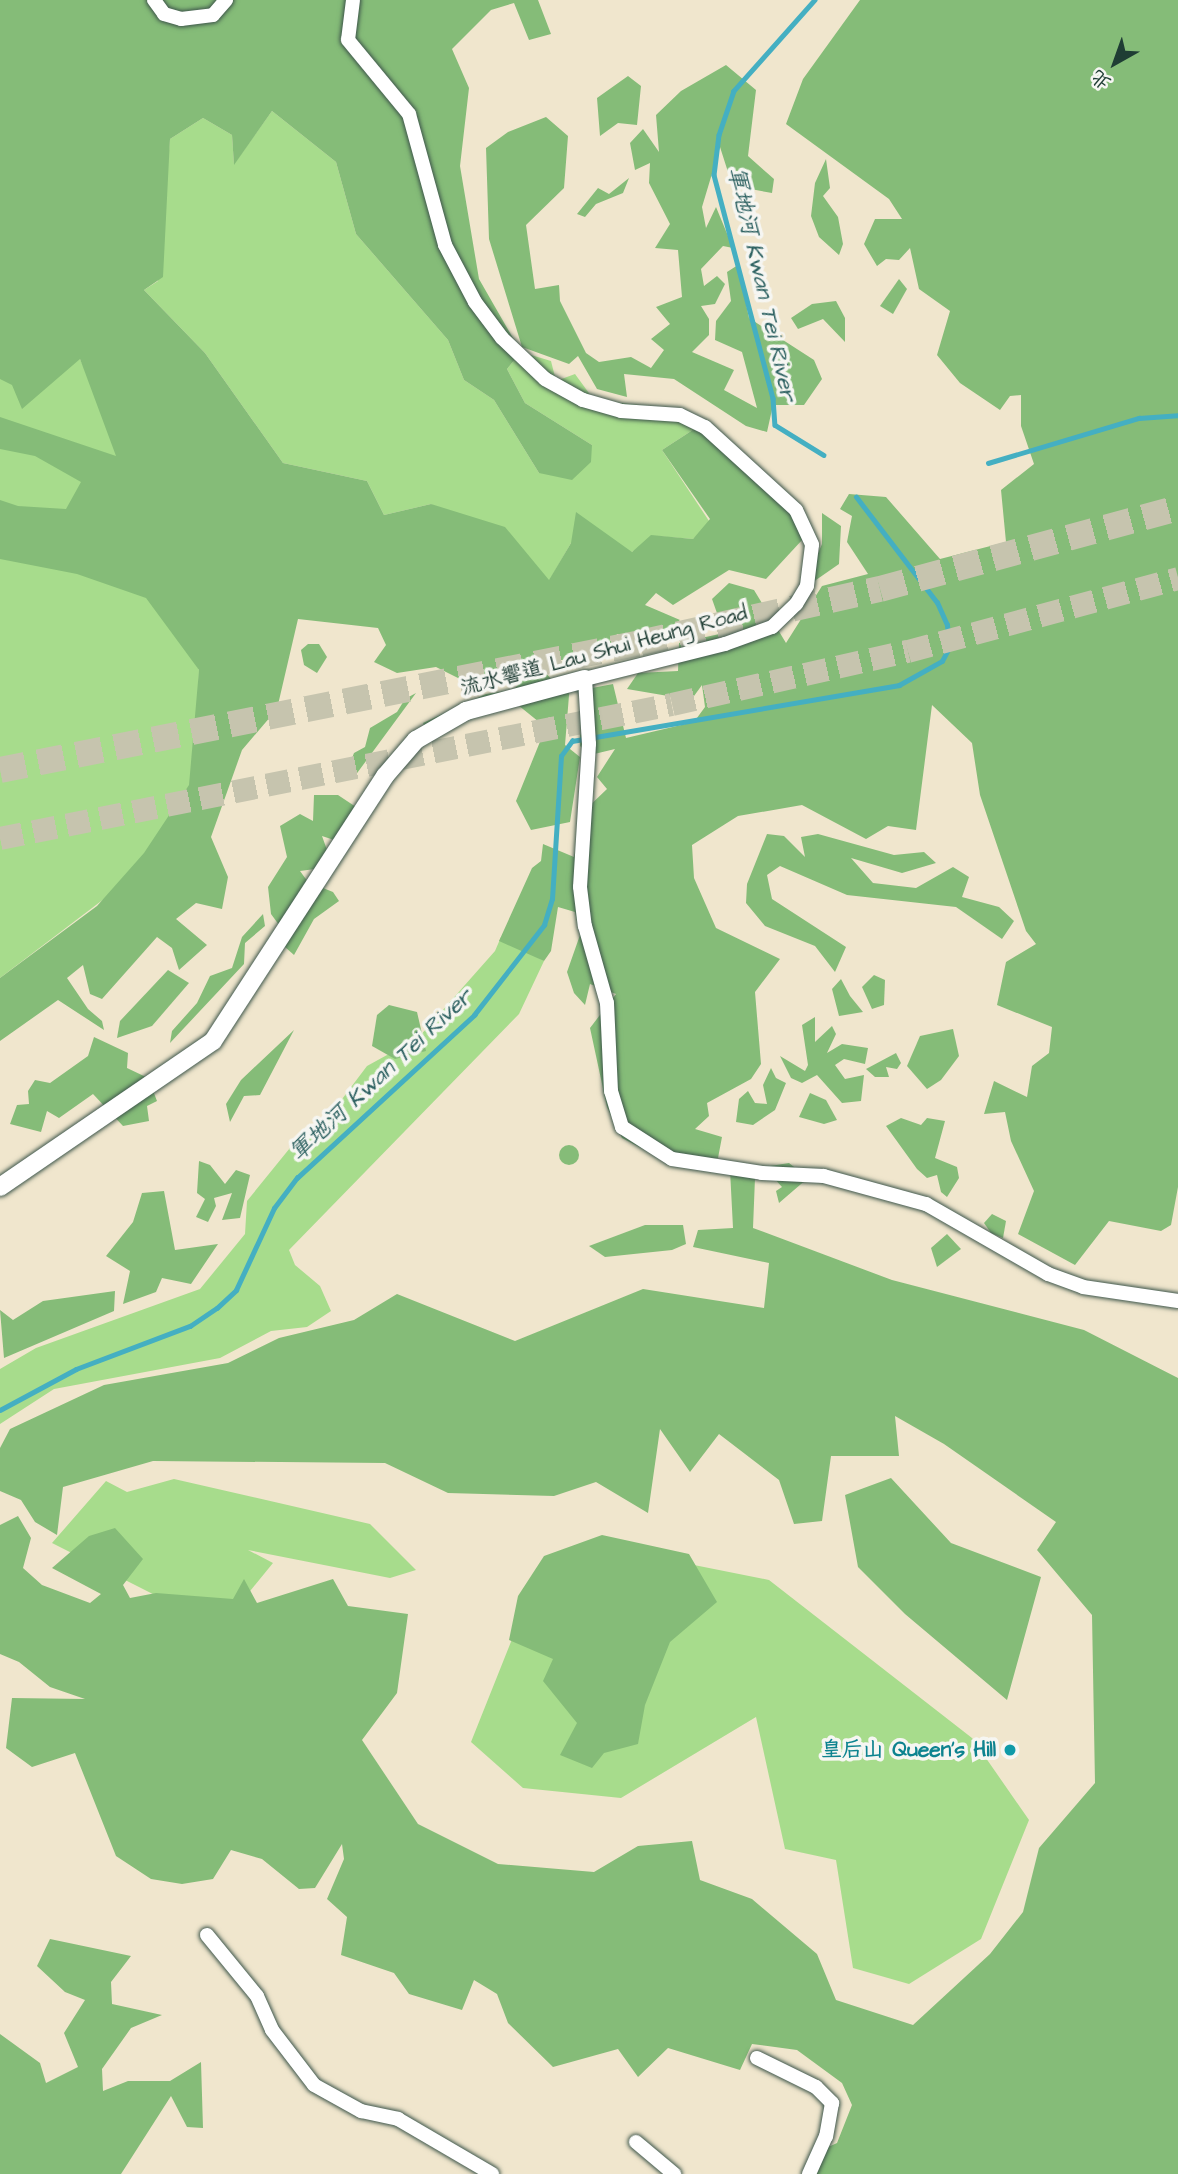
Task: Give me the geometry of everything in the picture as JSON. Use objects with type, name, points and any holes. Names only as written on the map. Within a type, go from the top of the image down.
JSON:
[{"type":"street","points":[[154,0],[168,17],[197,19],[213,15],[226,0]]},
{"type":"street","name":"流水響道 Lau Shui Heung Road","points":[[0,1187],[213,1041],[385,776],[416,740],[466,711],[725,644],[772,626],[796,604],[807,586],[813,558],[810,538],[790,505],[705,426],[680,415],[621,411],[583,400],[545,379],[502,338],[470,293],[445,245],[405,107],[348,40],[353,0]]},
{"type":"street","points":[[585,679],[589,738],[580,887],[585,926],[607,1003],[611,1091],[622,1127],[672,1159],[762,1173],[824,1176],[926,1204],[1048,1274],[1083,1287],[1178,1301]]},
{"type":"street","points":[[207,1935],[257,1996],[272,2030],[314,2085],[361,2111],[398,2119],[492,2174]]},
{"type":"street","points":[[758,2058],[816,2087],[832,2103],[826,2136],[809,2174]]},
{"type":"street","points":[[636,2142],[674,2174]]},
{"type":"green space","points":[[0,0],[538,0],[551,34],[529,40],[514,3],[491,10],[452,49],[469,88],[460,166],[479,279],[521,352],[507,369],[525,403],[592,445],[591,462],[572,480],[539,473],[494,400],[464,380],[448,340],[356,234],[336,162],[272,111],[234,165],[232,135],[203,118],[170,139],[163,277],[144,290],[205,353],[283,463],[367,481],[384,515],[431,504],[505,527],[549,580],[571,543],[576,512],[632,552],[651,535],[693,539],[710,519],[662,450],[702,424],[789,511],[803,539],[766,579],[729,570],[673,605],[656,593],[645,605],[680,620],[658,637],[617,634],[610,652],[538,664],[552,680],[570,683],[565,745],[580,757],[570,822],[531,830],[516,801],[550,717],[539,722],[518,705],[425,728],[423,723],[486,694],[513,690],[525,678],[526,667],[464,681],[436,667],[397,673],[374,662],[386,645],[378,628],[298,619],[277,709],[242,750],[211,837],[228,877],[222,909],[196,903],[176,919],[207,945],[179,970],[172,948],[157,937],[102,999],[90,994],[83,965],[67,978],[88,1009],[102,1021],[104,1030],[58,1000],[0,1041],[0,978],[97,906],[144,853],[189,785],[199,670],[146,598],[77,574],[0,559],[0,500],[18,506],[66,509],[81,482],[35,456],[0,449],[0,417],[116,456],[80,359],[22,409],[12,385],[0,379]]},
{"type":"green space","points":[[860,0],[1178,0],[1178,1187],[1171,1225],[1161,1231],[1109,1221],[1075,1265],[1018,1234],[1034,1191],[1011,1141],[1005,1112],[984,1114],[994,1081],[1027,1097],[1032,1066],[1049,1053],[1052,1027],[997,1005],[1006,962],[1036,944],[1026,931],[980,795],[972,743],[932,705],[916,830],[888,826],[866,839],[802,805],[738,816],[692,845],[694,878],[716,928],[780,959],[755,992],[761,1064],[751,1079],[707,1103],[709,1116],[695,1129],[722,1137],[718,1158],[678,1167],[622,1138],[607,1107],[590,1028],[616,994],[590,984],[585,1005],[574,993],[567,972],[580,935],[575,912],[558,907],[551,951],[544,961],[499,941],[532,868],[541,861],[543,844],[574,857],[584,811],[607,789],[597,777],[615,749],[590,755],[580,746],[580,708],[592,688],[613,684],[626,738],[694,722],[705,707],[702,685],[681,714],[674,697],[627,689],[638,673],[678,671],[679,643],[724,633],[712,599],[729,583],[754,590],[786,643],[822,586],[868,574],[847,542],[852,516],[840,509],[849,494],[886,497],[940,559],[1006,542],[1001,490],[1034,464],[1021,426],[1021,395],[1010,396],[1000,410],[960,383],[937,355],[950,311],[919,289],[910,248],[899,260],[886,259],[877,266],[864,244],[875,219],[902,219],[889,199],[786,124],[803,79]]},
{"type":"green space","points":[[726,65],[756,90],[748,156],[774,179],[772,193],[740,187],[728,172],[720,147],[702,207],[706,228],[716,207],[733,248],[723,246],[701,269],[704,286],[717,276],[725,284],[715,304],[701,306],[709,319],[709,335],[692,352],[734,370],[724,390],[757,408],[742,352],[715,340],[716,321],[731,301],[727,272],[738,265],[749,318],[814,360],[822,379],[804,405],[773,405],[767,432],[746,426],[674,379],[624,374],[627,397],[597,389],[578,356],[569,364],[522,347],[489,239],[486,148],[508,132],[546,117],[568,136],[564,188],[526,225],[535,289],[559,285],[560,301],[586,353],[599,362],[631,357],[651,368],[664,350],[651,339],[670,324],[656,307],[682,297],[678,250],[655,248],[670,224],[649,183],[650,163],[635,170],[630,143],[643,129],[659,152],[656,115],[681,91]]},
{"type":"green space","points":[[628,76],[641,86],[637,125],[618,123],[600,136],[597,98]]},
{"type":"green space","points":[[272,111],[336,162],[356,234],[448,340],[464,380],[494,400],[539,473],[592,445],[525,403],[507,369],[521,352],[551,361],[556,381],[575,374],[594,400],[657,407],[702,424],[662,450],[711,524],[693,539],[655,536],[632,552],[571,543],[549,581],[431,504],[384,515],[367,481],[283,463],[205,353],[144,290],[158,281],[170,139],[203,118],[232,135],[234,164]]},
{"type":"green space","points":[[826,159],[830,188],[823,196],[838,217],[843,244],[839,255],[819,237],[811,216],[815,183]]},
{"type":"green space","points":[[629,178],[623,193],[596,204],[585,217],[577,214],[598,188],[609,194]]},
{"type":"green space","points":[[899,279],[907,289],[893,314],[880,306]]},
{"type":"green space","points":[[836,301],[845,318],[845,342],[823,319],[798,329],[791,318],[812,304]]},
{"type":"green space","points":[[80,359],[127,461],[71,514],[0,504],[0,367]]},
{"type":"green space","points":[[822,513],[841,526],[839,564],[803,589],[822,544]]},
{"type":"green space","points":[[0,554],[89,571],[163,604],[199,670],[195,803],[167,851],[0,978]]},
{"type":"green space","points":[[308,644],[319,644],[327,657],[317,673],[304,665],[301,650]]},
{"type":"green space","points":[[416,693],[352,780],[345,776],[354,753],[365,747],[370,728],[397,712],[405,699]]},
{"type":"green space","points":[[314,795],[338,795],[356,807],[337,841],[322,836],[327,850],[315,869],[300,871],[308,882],[333,892],[339,901],[314,919],[294,955],[276,939],[282,929],[271,914],[268,887],[287,857],[280,826],[300,814],[313,821]]},
{"type":"green space","points":[[767,834],[784,836],[805,857],[801,837],[818,834],[894,855],[924,852],[936,863],[902,873],[851,858],[873,883],[916,888],[953,867],[969,877],[962,897],[999,907],[1014,921],[1002,939],[956,907],[847,895],[780,866],[767,875],[772,899],[846,947],[835,972],[815,946],[765,926],[746,903],[747,884]]},
{"type":"green space","points":[[263,914],[265,926],[245,943],[244,964],[170,1043],[172,1031],[197,1003],[210,976],[232,968],[242,937]]},
{"type":"green space","points":[[501,937],[544,961],[519,1014],[289,1250],[295,1265],[320,1286],[331,1311],[307,1327],[271,1331],[220,1358],[54,1389],[0,1424],[0,1369],[36,1348],[200,1289],[245,1234],[247,1201],[294,1143],[321,1127],[367,1066],[418,1038],[495,951]]},
{"type":"green space","points":[[168,970],[189,983],[152,1026],[117,1038],[120,1021]]},
{"type":"green space","points":[[874,975],[885,980],[884,1005],[872,1009],[862,987]]},
{"type":"green space","points":[[841,979],[863,1012],[839,1016],[832,989]]},
{"type":"green space","points":[[389,1005],[417,1012],[426,1051],[395,1059],[372,1046],[377,1015]]},
{"type":"green space","points":[[815,1017],[815,1042],[832,1026],[836,1034],[827,1053],[842,1044],[868,1048],[865,1064],[844,1059],[835,1065],[845,1079],[864,1075],[861,1101],[842,1103],[817,1075],[802,1083],[791,1078],[780,1056],[805,1071],[808,1065],[802,1025]]},
{"type":"green space","points":[[953,1029],[959,1056],[941,1080],[927,1089],[907,1066],[920,1036]]},
{"type":"green space","points":[[294,1030],[260,1095],[244,1096],[230,1122],[226,1104],[241,1080]]},
{"type":"green space","points":[[94,1037],[128,1053],[127,1068],[148,1078],[157,1101],[147,1106],[149,1121],[123,1126],[93,1094],[59,1118],[47,1111],[41,1132],[10,1124],[17,1105],[29,1104],[28,1091],[35,1080],[50,1083],[88,1056]]},
{"type":"green space","points":[[896,1053],[901,1063],[897,1069],[886,1067],[889,1077],[875,1077],[866,1069]]},
{"type":"green space","points":[[771,1068],[776,1078],[786,1083],[775,1110],[753,1125],[736,1122],[739,1099],[748,1091],[755,1103],[767,1104],[763,1085]]},
{"type":"green space","points":[[810,1093],[826,1100],[837,1120],[824,1124],[799,1117]]},
{"type":"green space","points":[[901,1118],[921,1125],[927,1118],[945,1121],[935,1158],[957,1167],[959,1178],[947,1197],[941,1192],[937,1175],[927,1178],[917,1169],[886,1126]]},
{"type":"green space","points":[[569,1145],[576,1148],[579,1155],[576,1162],[569,1165],[562,1162],[559,1155],[562,1148]]},
{"type":"green space","points":[[199,1161],[210,1165],[225,1184],[236,1170],[250,1175],[240,1218],[222,1220],[232,1193],[214,1198],[216,1206],[208,1222],[196,1217],[205,1199],[197,1193]]},
{"type":"green space","points":[[789,1163],[808,1178],[779,1203],[776,1191],[782,1187],[764,1167]]},
{"type":"green space","points":[[730,1170],[755,1178],[753,1228],[892,1280],[1084,1330],[1178,1378],[1178,2174],[809,2174],[815,2153],[837,2143],[852,2105],[842,2083],[797,2050],[752,2044],[740,2070],[668,2048],[638,2077],[618,2049],[553,2067],[508,2023],[497,1994],[474,1980],[462,2010],[409,1994],[394,1973],[341,1955],[347,1917],[327,1899],[344,1859],[342,1844],[315,1888],[299,1889],[262,1859],[231,1850],[213,1879],[182,1884],[151,1879],[116,1856],[75,1753],[32,1767],[6,1748],[12,1698],[85,1699],[50,1687],[19,1662],[0,1654],[0,1525],[18,1516],[31,1538],[23,1568],[42,1585],[90,1603],[101,1594],[52,1568],[89,1536],[115,1528],[143,1559],[123,1585],[130,1598],[156,1593],[233,1599],[244,1579],[257,1603],[333,1579],[348,1606],[408,1614],[397,1693],[362,1740],[418,1824],[498,1864],[594,1872],[638,1846],[692,1841],[700,1880],[752,1899],[817,1954],[836,2000],[913,2025],[990,1954],[1023,1912],[1039,1848],[1095,1783],[1092,1615],[1037,1550],[1056,1522],[944,1444],[895,1416],[899,1456],[831,1456],[822,1521],[794,1524],[779,1480],[719,1434],[690,1472],[660,1429],[648,1513],[596,1482],[554,1496],[448,1493],[385,1463],[153,1461],[63,1487],[57,1535],[35,1522],[21,1500],[0,1491],[0,1448],[10,1429],[104,1385],[228,1363],[279,1338],[354,1320],[397,1294],[515,1341],[643,1289],[764,1308],[769,1263],[693,1247],[698,1230],[733,1228]]},
{"type":"green space","points":[[164,1191],[175,1250],[218,1244],[191,1284],[162,1278],[156,1292],[123,1304],[130,1271],[106,1256],[133,1222],[142,1193]]},
{"type":"green space","points":[[992,1214],[1006,1221],[1003,1238],[991,1233],[984,1223]]},
{"type":"green space","points":[[645,1225],[683,1225],[686,1244],[672,1250],[605,1257],[589,1246]]},
{"type":"green space","points":[[947,1234],[961,1249],[937,1267],[931,1248]]},
{"type":"green space","points":[[115,1291],[114,1311],[4,1358],[0,1310],[13,1320],[43,1301]]},
{"type":"green space","points":[[891,1478],[951,1543],[1041,1577],[1007,1700],[905,1614],[858,1567],[845,1495]]},
{"type":"green space","points":[[174,1479],[370,1524],[416,1570],[390,1578],[248,1550],[273,1563],[220,1628],[52,1543],[106,1481],[127,1492]]},
{"type":"green space","points":[[602,1535],[689,1554],[717,1602],[670,1642],[645,1705],[638,1744],[604,1753],[592,1768],[560,1755],[577,1723],[543,1681],[553,1659],[509,1640],[518,1596],[544,1556]]},
{"type":"green space","points":[[589,1544],[769,1580],[972,1738],[1029,1820],[981,1939],[909,1984],[853,1968],[836,1860],[785,1849],[756,1717],[621,1798],[523,1788],[471,1742],[536,1579]]},
{"type":"green space","points":[[50,1939],[131,1956],[111,1982],[112,2004],[162,2015],[131,2028],[102,2069],[103,2091],[128,2081],[170,2081],[201,2062],[203,2128],[187,2127],[171,2096],[121,2174],[0,2174],[0,2034],[40,2063],[46,2083],[78,2067],[64,2033],[85,2000],[65,1992],[37,1966]]},
{"type":"waterway","name":"軍地河 Kwan Tei River","points":[[815,0],[734,91],[719,135],[714,175],[773,398],[775,425],[824,455]]},
{"type":"waterway","points":[[988,463],[1139,418],[1178,415]]},
{"type":"waterway","name":"軍地河 Kwan Tei River","points":[[0,1410],[76,1369],[190,1326],[217,1308],[236,1290],[274,1208],[297,1178],[474,1015],[544,925],[552,899],[561,756],[572,741],[899,685],[942,661],[949,648],[947,625],[937,603],[856,497]]},
{"type":"tunnel","points":[[0,770],[640,643],[880,589],[1178,508]]},
{"type":"tunnel","points":[[0,838],[672,704],[908,651],[1178,578]]},
{"type":"place","name":"皇后山 Queen's Hill","points":[[1010,1750]]}]
